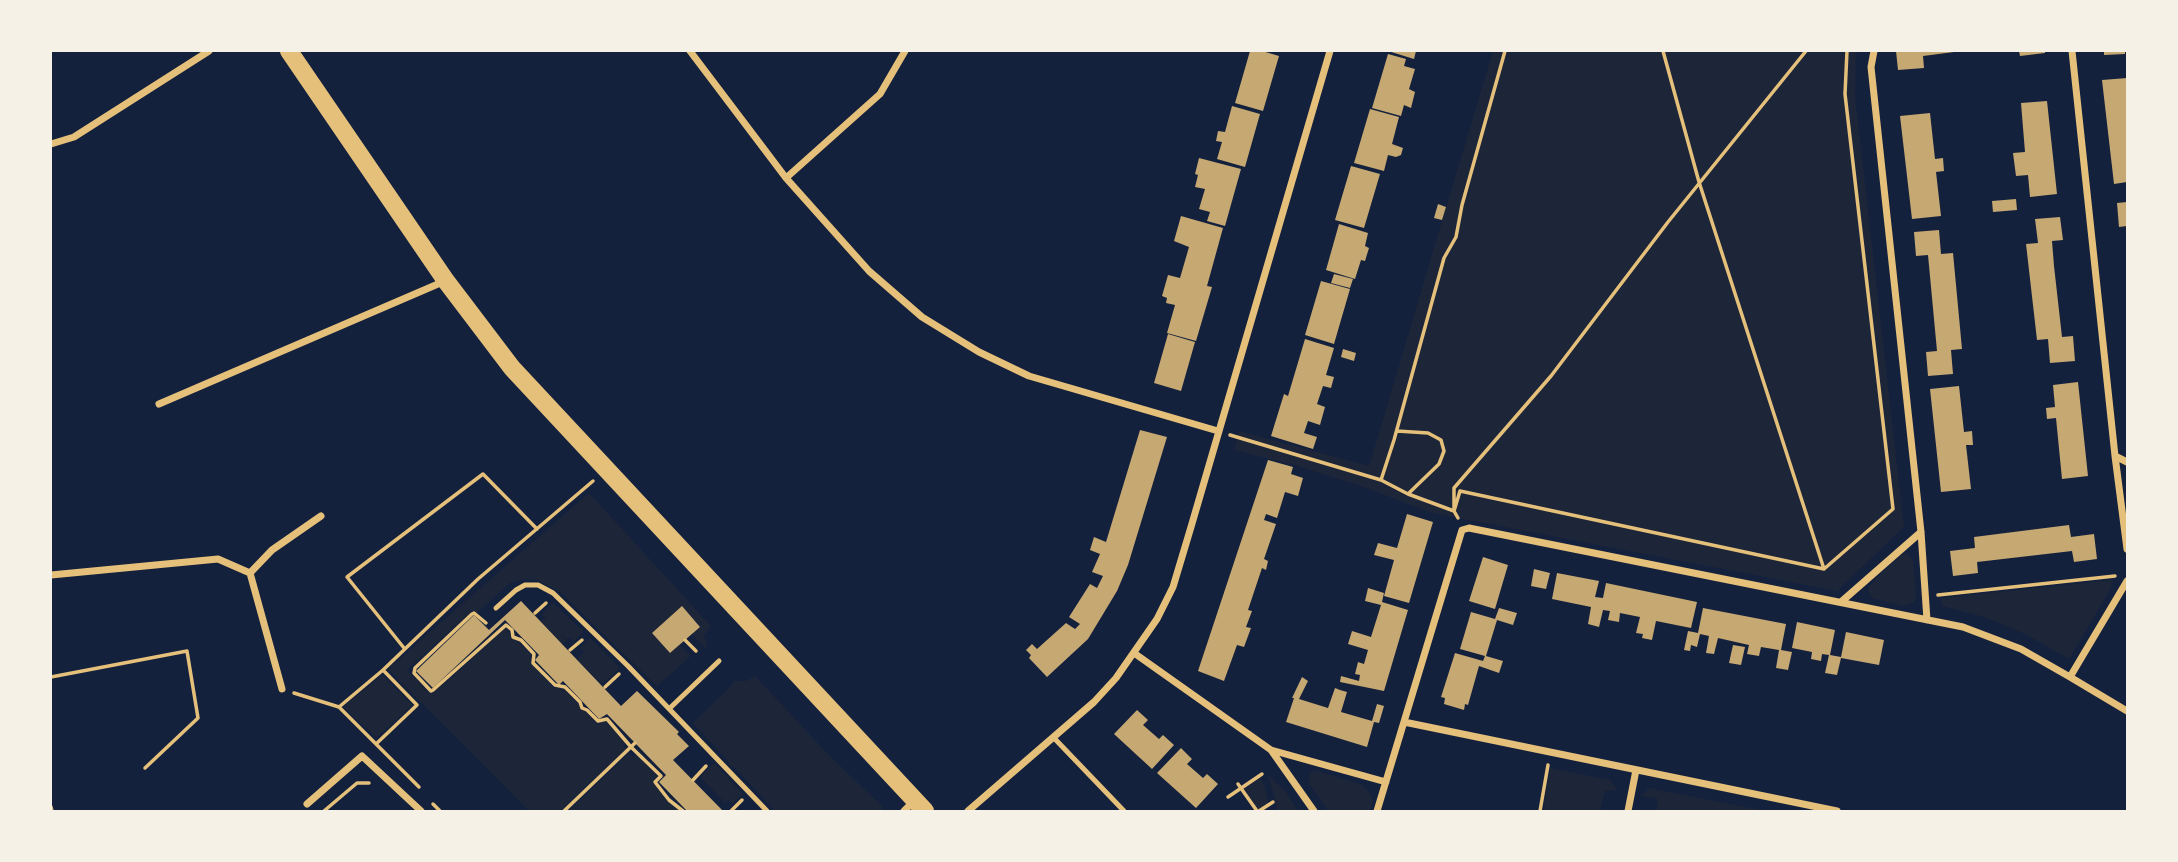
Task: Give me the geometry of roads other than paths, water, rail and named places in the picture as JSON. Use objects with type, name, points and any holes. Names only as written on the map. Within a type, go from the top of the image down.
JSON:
[{"type":"main road","points":[[289,51],[446,281],[512,368],[915,808]]},
{"type":"street","points":[[51,145],[74,137],[209,51]]},
{"type":"street","points":[[690,51],[786,178],[869,271],[922,317],[979,352],[1029,376],[1218,432]]},
{"type":"street","points":[[786,178],[880,94],[905,51]]},
{"type":"street","points":[[968,811],[1094,702],[1157,620],[1172,587],[1330,51]]},
{"type":"street","points":[[1874,51],[1871,67],[1921,532],[1927,620]]},
{"type":"street","points":[[2072,51],[2127,549]]},
{"type":"street","points":[[159,404],[446,281]]},
{"type":"street","points":[[2115,456],[2127,462]]},
{"type":"street","points":[[250,573],[272,550],[321,516]]},
{"type":"street","points":[[1377,811],[1462,530],[1469,528],[1984,633],[2021,649],[2127,711]]},
{"type":"street","points":[[1841,602],[1921,532]]},
{"type":"street","points":[[51,575],[218,559],[250,573]]},
{"type":"street","points":[[250,573],[282,688]]},
{"type":"street","points":[[2070,677],[2127,581]]},
{"type":"street","points":[[1134,653],[1271,750],[1314,811]]},
{"type":"street","points":[[1404,722],[1837,811]]},
{"type":"street","points":[[1271,750],[1386,782]]},
{"type":"street","points":[[307,804],[362,756],[421,811]]},
{"type":"street","points":[[1628,811],[1636,770]]},
{"type":"lane","points":[[496,608],[516,590],[526,585],[538,585],[546,589],[584,621],[767,811]]},
{"type":"lane","points":[[670,708],[719,662]]},
{"type":"lane","points":[[1054,738],[1124,811]]}]
